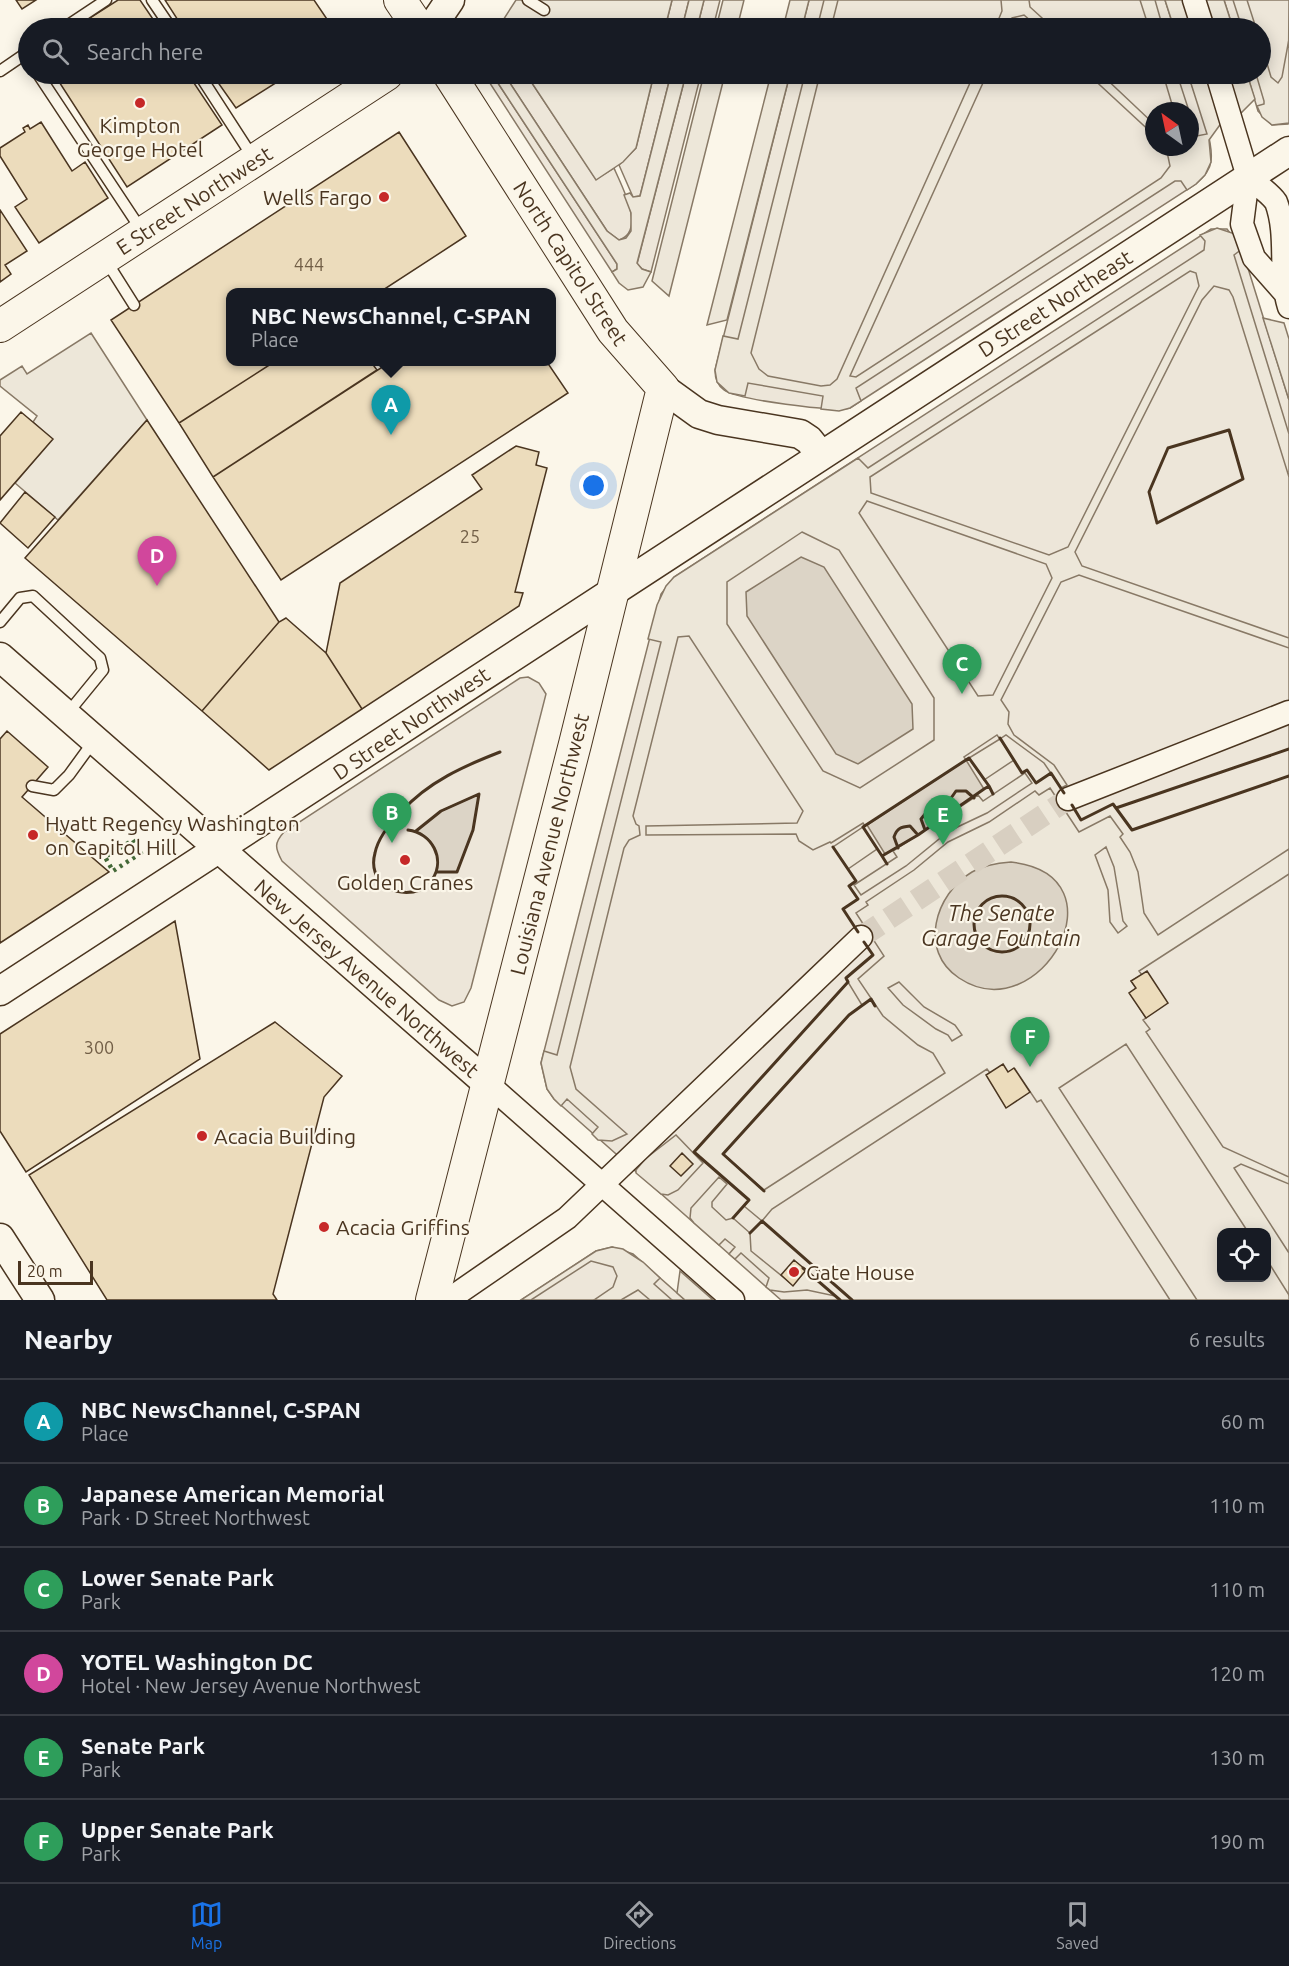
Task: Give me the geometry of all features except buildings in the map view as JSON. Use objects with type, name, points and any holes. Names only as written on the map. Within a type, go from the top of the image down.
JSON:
[{"type":"main road","points":[[400,0],[412,18]]},
{"type":"main road","name":"E Street Northwest","points":[[0,326],[372,84]]},
{"type":"main road","name":"North Capitol Street","points":[[455,84],[614,331],[663,388]]},
{"type":"main road","name":"Louisiana Avenue Northwest","points":[[432,1300],[663,388]]},
{"type":"street","points":[[438,18],[450,0]]},
{"type":"street","points":[[1194,0],[1200,18]]},
{"type":"street","points":[[1220,84],[1248,177],[1242,224],[1254,258],[1287,299]]},
{"type":"street","name":"D Street Northeast","points":[[821,455],[1289,151]]},
{"type":"street","points":[[1248,177],[1275,202],[1288,240],[1287,299]]},
{"type":"street","name":"North Capitol Street","points":[[663,388],[699,414],[718,420],[800,434],[809,440],[821,455]]},
{"type":"street","name":"D Street Northwest","points":[[0,991],[821,455]]},
{"type":"street","name":"New Jersey Avenue Northwest","points":[[2,662],[67,715],[220,848],[733,1300]]},
{"type":"street","points":[[1068,799],[1289,712]]},
{"type":"street","points":[[448,1300],[567,1218],[861,937]]},
{"type":"street","points":[[0,1238],[40,1300]]},
{"type":"lane","points":[[79,18],[106,0]]},
{"type":"lane","points":[[152,0],[164,18]]},
{"type":"lane","points":[[528,0],[544,10]]},
{"type":"lane","points":[[0,71],[18,60]]},
{"type":"lane","points":[[45,84],[143,233]]},
{"type":"lane","points":[[206,84],[255,160]]},
{"type":"lane","points":[[104,258],[134,304]]},
{"type":"lane","points":[[0,622],[20,598],[33,596],[100,658],[103,670],[67,715]]},
{"type":"lane","points":[[32,786],[54,790],[69,776],[95,739]]},
{"type":"shaded area","points":[[516,0],[672,0],[668,18],[504,18]]},
{"type":"shaded area","points":[[672,0],[689,0],[684,18],[668,18]]},
{"type":"shaded area","points":[[689,0],[704,0],[700,18],[684,18]]},
{"type":"shaded area","points":[[704,0],[720,0],[716,18],[700,18]]},
{"type":"shaded area","points":[[723,0],[744,0],[740,18],[718,18]]},
{"type":"shaded area","points":[[790,0],[809,0],[804,18],[786,18]]},
{"type":"shaded area","points":[[809,0],[1165,0],[1171,18],[804,18]]},
{"type":"shaded area","points":[[824,0],[838,0],[834,18],[820,18]]},
{"type":"shaded area","points":[[1001,0],[1029,0],[1030,7],[1042,18],[1027,18],[1024,15],[999,18],[1002,11]]},
{"type":"shaded area","points":[[1140,0],[1155,0],[1160,18],[1146,18]]},
{"type":"shaded area","points":[[1165,0],[1184,0],[1190,18],[1171,18]]},
{"type":"shaded area","points":[[1205,0],[1224,0],[1230,18],[1211,18]]},
{"type":"shaded area","points":[[1224,0],[1289,0],[1288,124],[1272,125],[1258,111],[1250,84],[1271,84],[1271,18],[1230,18]]},
{"type":"shaded area","points":[[1233,0],[1247,0],[1253,18],[1239,18]]},
{"type":"shaded area","points":[[1289,39],[1289,123],[1272,125],[1262,117],[1257,106],[1264,104],[1259,84],[1271,84],[1271,77],[1278,83],[1282,77]]},
{"type":"shaded area","points":[[490,84],[499,84],[617,264],[617,269],[612,272]]},
{"type":"shaded area","points":[[499,84],[511,84],[607,231],[619,240],[626,238],[631,231],[631,213],[624,195],[630,193],[633,197],[640,196],[668,84],[683,84],[637,263],[642,269],[651,272],[643,287],[628,290],[619,283],[612,272],[617,269],[617,264]]},
{"type":"shaded area","points":[[511,84],[533,84],[596,179],[614,168],[630,207],[631,227],[627,235],[619,240],[607,231]]},
{"type":"shaded area","points":[[533,84],[652,84],[636,148],[623,162],[596,180]]},
{"type":"shaded area","points":[[652,84],[668,84],[640,196],[633,197],[619,165],[636,148]]},
{"type":"shaded area","points":[[683,84],[698,84],[651,272],[642,269],[637,264]]},
{"type":"shaded area","points":[[701,84],[722,84],[669,296],[652,281]]},
{"type":"shaded area","points":[[768,84],[787,84],[727,320],[707,325]]},
{"type":"shaded area","points":[[787,84],[1192,84],[1198,102],[1145,102],[1145,156],[1199,156],[1199,105],[1210,141],[1211,161],[1206,174],[1196,184],[850,408],[825,408],[747,398],[724,390],[720,386],[715,370]]},
{"type":"shaded area","points":[[802,84],[818,84],[751,353],[759,369],[768,376],[821,386],[830,385],[837,379],[970,84],[982,84],[850,376],[856,377],[1161,178],[1170,166],[1168,156],[1199,156],[1199,136],[1207,134],[1199,102],[1197,102],[1191,84],[1210,84],[1222,122],[1209,140],[1211,162],[1205,175],[1196,184],[1187,190],[1181,181],[1175,181],[856,388],[861,401],[850,408],[839,411],[821,409],[823,396],[748,383],[745,396],[729,393],[717,382],[715,370],[723,336],[738,339]]},
{"type":"shaded area","points":[[1099,84],[1112,84],[1145,116],[1145,127]]},
{"type":"shaded area","points":[[1166,84],[1180,84],[1186,102],[1171,102]]},
{"type":"shaded area","points":[[1231,84],[1250,84],[1255,99],[1240,114]]},
{"type":"shaded area","points":[[1217,228],[1235,234],[1242,249],[1234,255],[1289,434],[1289,477],[1233,297],[1229,290],[1214,286],[1202,300],[1075,552],[1082,566],[1289,638],[1289,648],[1079,575],[1061,582],[1001,700],[1009,712],[1008,724],[1014,735],[1054,765],[1067,785],[1061,788],[1044,763],[1006,735],[1000,739],[997,735],[964,757],[966,760],[865,826],[863,823],[831,843],[813,850],[799,841],[796,834],[646,835],[646,826],[797,823],[803,811],[689,636],[678,637],[633,816],[639,826],[640,835],[629,840],[624,848],[570,1067],[576,1089],[627,1134],[612,1141],[598,1140],[592,1134],[598,1127],[567,1099],[561,1106],[554,1099],[547,1089],[541,1063],[544,1051],[557,1055],[661,642],[648,639],[657,605],[666,586],[674,577],[858,458],[868,468],[1204,250],[1205,241],[1200,235]],"holes":[[[1190,271],[1196,273],[1199,286],[1068,547],[1049,555],[871,493],[870,477]],[[867,501],[1046,564],[1052,578],[993,695],[978,696],[859,513]],[[802,532],[839,550],[934,698],[934,740],[860,788],[823,771],[727,624],[727,582]]]},
{"type":"shaded area","points":[[1211,229],[1227,229],[1242,249],[1289,400],[1289,1300],[781,1300],[554,1099],[547,1089],[541,1063],[661,594],[674,577]]},
{"type":"shaded area","points":[[1263,318],[1284,323],[1289,339],[1289,400]]},
{"type":"shaded area","points":[[91,333],[147,420],[58,520],[15,483],[52,439],[33,422],[37,416],[0,386],[0,380],[22,366],[27,374]]},
{"type":"shaded area","points":[[528,677],[539,683],[546,694],[471,988],[464,1002],[452,1006],[439,1000],[282,861],[277,843],[284,832],[520,678]]},
{"type":"shaded area","points":[[1000,739],[1014,760],[984,780],[969,758]]},
{"type":"shaded area","points":[[1025,773],[1032,783],[987,813],[949,831],[906,866],[861,895],[854,885],[897,857],[893,851],[978,795],[983,801]]},
{"type":"shaded area","points":[[1050,788],[1079,832],[1110,816],[1123,834],[1120,837],[1130,852],[1138,872],[1144,913],[1158,935],[1289,849],[1289,874],[1139,971],[1142,975],[1131,981],[1136,988],[1130,993],[1146,1018],[1143,1020],[1150,1029],[1146,1032],[1223,1147],[1289,1177],[1289,1184],[1241,1164],[1234,1168],[1289,1253],[1289,1295],[1271,1266],[1271,1228],[1245,1228],[1126,1044],[1059,1088],[1197,1300],[1170,1300],[1041,1100],[1037,1102],[1015,1069],[1008,1072],[990,1073],[987,1069],[772,1209],[762,1221],[744,1206],[749,1200],[694,1152],[848,982],[862,1005],[849,1015],[723,1154],[764,1190],[945,1073],[933,1053],[918,1045],[883,1016],[858,979],[884,956],[856,913],[868,905],[866,902],[914,870],[948,842],[989,822],[1035,791],[1039,795]],"holes":[[[1106,847],[1114,867],[1123,921],[1127,926],[1118,933],[1110,922],[1108,890],[1095,855]],[[899,982],[924,1007],[955,1025],[962,1035],[952,1041],[948,1035],[903,1005],[888,988]]]},
{"type":"shaded area","points":[[863,827],[877,849],[848,869],[833,847]]},
{"type":"shaded area","points":[[676,1135],[703,1163],[678,1190],[668,1195],[661,1194],[636,1173],[636,1170],[645,1159]]},
{"type":"shaded area","points":[[719,1177],[727,1184],[712,1202],[712,1207],[726,1220],[733,1218],[750,1233],[751,1251],[793,1285],[806,1270],[835,1296],[807,1290],[784,1292],[770,1290],[766,1287],[769,1278],[741,1253],[735,1259],[729,1254],[735,1247],[725,1239],[719,1245],[694,1223],[690,1218],[691,1208]]},
{"type":"shaded area","points":[[612,1247],[633,1254],[685,1300],[521,1300],[596,1251]]},
{"type":"shaded area","points":[[612,1247],[623,1249],[643,1262],[660,1278],[654,1284],[672,1300],[650,1300],[638,1290],[621,1300],[594,1300],[613,1287],[617,1276],[613,1267],[591,1261],[531,1300],[521,1300],[596,1251]]},
{"type":"shaded area","points":[[680,1271],[713,1300],[685,1300],[677,1293]]},
{"type":"water","points":[[801,557],[824,567],[912,704],[913,729],[858,764],[836,754],[747,616],[746,592]]},
{"type":"water","points":[[966,760],[984,789],[918,835],[885,854],[867,825]]},
{"type":"water","points":[[479,794],[473,830],[457,872],[437,872],[438,865],[434,847],[427,838],[416,831],[441,811]]},
{"type":"water","name":"The Senate Garage Fountain","points":[[1011,862],[1046,873],[1064,893],[1067,919],[1059,945],[1042,968],[1018,984],[989,989],[959,978],[946,967],[935,938],[936,923],[941,908],[959,882],[981,868]]},
{"type":"tunnel","points":[[861,937],[1068,799]]},
{"type":"hedge","points":[[133,840],[141,853],[113,871],[105,857],[133,840]]},
{"type":"wall","points":[[1229,430],[1243,479],[1157,523],[1149,492],[1168,448],[1229,430]]},
{"type":"wall","points":[[1000,738],[1022,773],[1027,770],[1036,783],[1051,773],[1064,793]]},
{"type":"wall","points":[[1116,808],[1289,749]]},
{"type":"wall","points":[[420,890],[401,892],[385,886],[379,880],[374,863],[375,853],[382,836],[398,815],[435,783],[460,769],[500,752]]},
{"type":"wall","points":[[882,856],[863,827],[969,758],[989,786]]},
{"type":"wall","points":[[1072,805],[1081,820],[1113,804],[1132,830],[1289,776]]},
{"type":"wall","points":[[887,864],[882,856],[918,835],[989,786],[993,794]]},
{"type":"wall","points":[[953,812],[949,801],[956,791],[966,791],[974,798]]},
{"type":"wall","points":[[416,831],[441,811],[479,794],[473,830],[457,872],[437,872]]},
{"type":"wall","points":[[925,830],[921,819],[930,808],[939,808],[947,816]]},
{"type":"wall","points":[[898,848],[894,837],[900,828],[910,826],[918,835]]},
{"type":"wall","points":[[408,830],[424,836],[434,848],[438,864],[432,880]]},
{"type":"wall","points":[[833,847],[856,881],[849,886],[858,899],[843,909],[858,932]]},
{"type":"wall","points":[[1002,896],[1013,898],[1022,904],[1028,913],[1030,924],[1028,935],[1022,944],[1013,950],[1002,952],[991,950],[982,944],[976,935],[974,924],[976,913],[982,904],[991,898],[1002,896]]},
{"type":"wall","points":[[733,1218],[749,1200],[694,1152],[848,982],[846,978],[873,955],[864,942]]},
{"type":"wall","points":[[764,1191],[723,1154],[849,1015],[871,999],[875,1006]]},
{"type":"wall","points":[[750,1233],[762,1221],[852,1300]]},
{"type":"wall","points":[[803,1268],[840,1300]]},
{"type":"place","name":"Kimpton George Hotel","points":[[140,103]]},
{"type":"place","name":"Wells Fargo","points":[[384,197]]},
{"type":"place","name":"NBC NewsChannel, C-SPAN","points":[[391,435]]},
{"type":"place","name":"YOTEL Washington DC","points":[[157,586]]},
{"type":"place","name":"Lower Senate Park","points":[[962,694]]},
{"type":"place","name":"Hyatt Regency Washington on Capitol Hill","points":[[33,835]]},
{"type":"place","name":"Japanese American Memorial","points":[[392,843]]},
{"type":"place","name":"Senate Park","points":[[943,845]]},
{"type":"place","name":"Golden Cranes","points":[[405,860]]},
{"type":"place","name":"Upper Senate Park","points":[[1030,1067]]},
{"type":"place","name":"Acacia Building","points":[[202,1136]]},
{"type":"place","name":"Acacia Griffins","points":[[324,1227]]},
{"type":"place","name":"Gate House","points":[[794,1272]]}]
